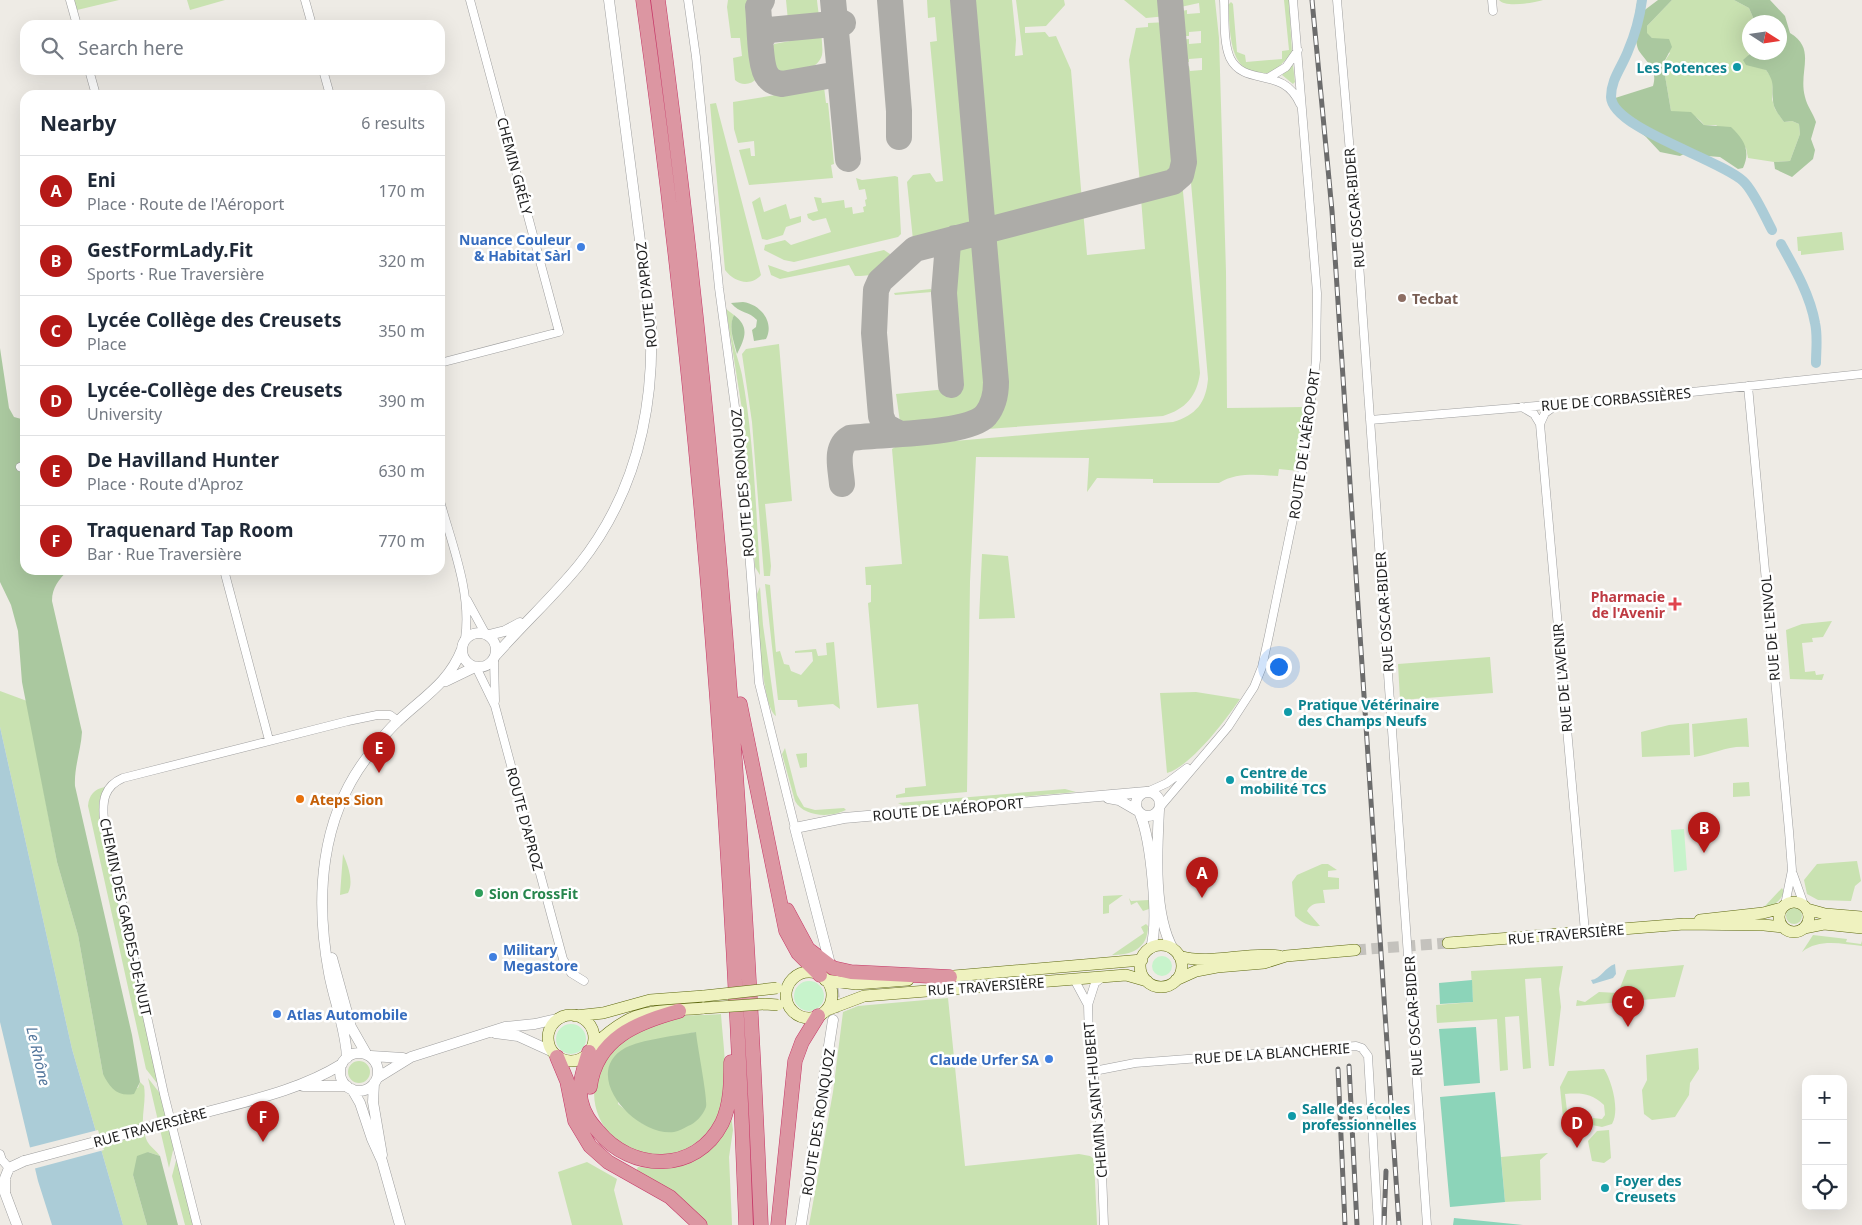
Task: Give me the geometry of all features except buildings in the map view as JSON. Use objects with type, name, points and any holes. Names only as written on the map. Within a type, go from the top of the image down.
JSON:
[{"type":"highway","points":[[643,0],[672,230],[700,497],[718,716],[733,947],[746,1225]]},
{"type":"highway","points":[[658,0],[693,276],[726,620],[748,948],[762,1225]]},
{"type":"highway","points":[[726,620],[748,749],[789,938],[798,954],[823,977]]},
{"type":"highway","points":[[777,884],[804,944],[826,964],[851,972],[950,976]]},
{"type":"highway","points":[[589,1054],[581,1082],[582,1102],[587,1117],[598,1132],[618,1150],[644,1161],[672,1161],[697,1151],[710,1140],[721,1124],[729,1098],[733,947]]},
{"type":"highway","points":[[598,1132],[592,1112],[590,1090],[594,1070],[602,1054],[614,1039],[628,1028],[642,1021],[679,1010]]},
{"type":"highway","points":[[778,1225],[794,1061],[802,1042],[826,1015]]},
{"type":"highway","points":[[554,1054],[567,1081],[575,1121],[594,1150],[612,1165],[670,1197],[700,1225]]},
{"type":"main road","points":[[1862,917],[1825,914],[1794,902],[1784,907],[1779,918],[1783,927],[1794,932],[1824,924],[1862,928]]},
{"type":"main road","name":"RUE TRAVERSIÈRE","points":[[1684,924],[1707,918],[1763,913],[1784,907]]},
{"type":"main road","points":[[1804,928],[1809,917],[1805,907]]},
{"type":"main road","name":"RUE TRAVERSIÈRE","points":[[1448,943],[1684,924],[1783,927]]},
{"type":"main road","points":[[1286,956],[1264,963],[1205,969],[1163,986],[1156,986],[1147,981],[1142,971],[1142,960],[1151,948],[1160,945],[1176,953],[1201,960],[1259,954],[1286,956],[1355,950]]},
{"type":"main road","points":[[1176,953],[1182,968],[1176,980]]},
{"type":"main road","name":"RUE TRAVERSIÈRE","points":[[575,1016],[603,1013],[650,1000],[777,988],[792,982],[805,973],[862,984],[1142,960]]},
{"type":"main road","name":"RUE TRAVERSIÈRE","points":[[589,1054],[616,1025],[634,1016],[652,1012],[764,1004],[778,1006],[803,1017],[826,1015],[864,996],[1126,975],[1147,981]]},
{"type":"main road","points":[[823,977],[832,992],[826,1015]]},
{"type":"main road","points":[[792,982],[786,996],[793,1012]]},
{"type":"main road","points":[[575,1016],[584,1020],[591,1028],[593,1037],[589,1054],[574,1061],[554,1054],[548,1039],[551,1026],[561,1018],[575,1016]]},
{"type":"street","points":[[70,0],[76,20]]},
{"type":"street","points":[[305,0],[311,20]]},
{"type":"street","name":"CHEMIN GRÉLY","points":[[445,362],[559,332],[470,0]]},
{"type":"street","name":"ROUTE D'APROZ","points":[[495,706],[495,657],[575,570],[610,518],[636,457],[650,395],[651,326],[609,0]]},
{"type":"street","name":"ROUTE DES RONQUOZ","points":[[688,0],[696,57],[719,288],[741,450],[760,683],[829,960]]},
{"type":"street","name":"ROUTE DE L'AÉROPORT","points":[[1224,0],[1228,47],[1231,59],[1244,72],[1281,82],[1291,88],[1303,111]]},
{"type":"street","name":"ROUTE DE L'AÉROPORT","points":[[1160,808],[1228,727],[1246,701],[1262,667],[1302,474],[1312,398],[1317,321],[1303,111],[1293,0]]},
{"type":"street","name":"RUE OSCAR-BIDER","points":[[1337,0],[1370,420],[1427,1225]]},
{"type":"street","points":[[1492,0],[1493,11]]},
{"type":"street","points":[[1268,78],[1286,67],[1298,50]]},
{"type":"street","points":[[90,75],[95,90]]},
{"type":"street","points":[[324,75],[329,90]]},
{"type":"street","name":"RUE DE CORBASSIÈRES","points":[[1370,420],[1862,374]]},
{"type":"street","name":"RUE DE L'ENVOL","points":[[1748,386],[1792,870],[1799,896],[1805,907]]},
{"type":"street","points":[[1540,424],[1545,413],[1557,404]]},
{"type":"street","points":[[1522,407],[1534,414],[1540,424]]},
{"type":"street","name":"RUE DE L'AVENIR","points":[[1540,424],[1585,932]]},
{"type":"street","points":[[443,683],[456,663],[463,644],[467,616],[464,593],[445,520]]},
{"type":"street","points":[[225,575],[269,740]]},
{"type":"street","points":[[382,1161],[372,1139],[360,1103],[341,1074],[345,1041],[328,971],[322,904],[323,873],[328,839],[336,811],[365,759],[398,721],[443,683],[475,667],[486,666],[495,657],[495,642],[487,634],[464,593]]},
{"type":"street","name":"ROUTE D'APROZ","points":[[487,634],[505,631],[531,616]]},
{"type":"street","points":[[463,644],[474,633],[487,634]]},
{"type":"street","points":[[463,644],[465,660],[475,667]]},
{"type":"street","name":"ROUTE D'APROZ","points":[[475,667],[495,706],[563,959],[571,973],[584,981]]},
{"type":"street","name":"CHEMIN DES GARDES-DE-NUIT","points":[[197,1225],[164,1094],[106,825],[103,802],[110,786],[123,778],[269,740],[377,715],[390,715],[398,721]]},
{"type":"street","name":"ROUTE DE L'AÉROPORT","points":[[795,828],[844,818],[1146,792],[1167,783],[1202,756]]},
{"type":"street","points":[[1151,948],[1154,932],[1153,904],[1146,831],[1137,800],[1146,792],[1157,796],[1160,808],[1156,845],[1163,926],[1176,953]]},
{"type":"street","name":"ROUTE DE L'AÉROPORT","points":[[1102,797],[1119,800],[1139,812]]},
{"type":"street","points":[[1139,812],[1150,816],[1160,808]]},
{"type":"street","name":"RUE DE L'ENVOL","points":[[1784,907],[1792,870]]},
{"type":"street","points":[[325,941],[351,1027],[377,1066],[373,1102],[382,1161],[400,1225]]},
{"type":"street","name":"CHEMIN SAINT-HUBERT","points":[[1103,977],[1096,983],[1088,1005],[1089,1039],[1100,1120],[1104,1225]]},
{"type":"street","name":"CHEMIN SAINT-HUBERT","points":[[1074,979],[1088,1005]]},
{"type":"street","name":"ROUTE DES RONQUOZ","points":[[801,1225],[826,1015]]},
{"type":"street","points":[[344,1061],[357,1053],[387,1059],[411,1057],[506,1027],[535,1024],[561,1018]]},
{"type":"street","points":[[482,1035],[500,1033],[518,1036],[554,1054]]},
{"type":"street","name":"RUE DE LA BLANCHERIE","points":[[1094,1071],[1144,1062],[1356,1046],[1362,1048],[1368,1056],[1378,1225]]},
{"type":"street","points":[[350,1088],[364,1090],[411,1057]]},
{"type":"street","name":"RUE TRAVERSIÈRE","points":[[9,1168],[24,1161],[292,1087],[326,1074],[344,1061]]},
{"type":"street","name":"RUE TRAVERSIÈRE","points":[[292,1087],[327,1085],[350,1088]]},
{"type":"street","points":[[0,1154],[2,1160],[9,1168],[5,1178],[5,1193],[17,1225]]},
{"type":"green space","points":[[74,0],[119,0],[77,10]]},
{"type":"green space","points":[[187,0],[225,0],[190,10]]},
{"type":"green space","points":[[728,0],[751,0],[757,78],[749,83],[743,84],[735,80],[733,58],[742,56],[740,38],[731,38],[727,7]]},
{"type":"green space","points":[[786,0],[817,0],[822,36],[822,55],[817,64],[798,72],[778,70],[772,64],[770,55],[774,44],[790,41]]},
{"type":"green space","points":[[927,0],[957,0],[975,227],[911,245],[913,240],[907,182],[913,175],[930,173],[936,182],[943,181],[930,42],[937,41],[935,17],[928,18]]},
{"type":"green space","points":[[973,0],[1012,0],[1016,40],[1015,56],[1023,55],[1016,0],[1064,0],[1065,5],[1046,26],[1025,27],[1025,33],[1045,32],[1049,37],[1056,36],[1071,70],[1082,201],[994,225],[989,223],[970,12]]},
{"type":"green space","points":[[1124,0],[1166,0],[1167,16],[1146,18]]},
{"type":"green space","points":[[1175,0],[1215,0],[1219,38],[1226,272],[1227,408],[1303,407],[1305,409],[1298,471],[1279,469],[1278,476],[1241,476],[1226,479],[1219,483],[1153,483],[1153,479],[1097,478],[1087,492],[1089,458],[976,457],[970,582],[967,792],[896,798],[896,795],[905,793],[905,788],[926,786],[918,704],[877,708],[868,603],[871,602],[871,585],[866,585],[865,567],[902,564],[892,449],[897,446],[1173,422],[1194,412],[1205,395],[1208,379],[1181,67],[1189,66],[1190,71],[1202,70],[1202,58],[1189,59],[1189,62],[1180,62],[1178,40],[1189,39],[1189,44],[1201,43],[1201,31],[1189,32],[1189,36],[1178,36],[1176,12],[1187,10],[1187,14],[1200,13],[1199,3],[1176,8]]},
{"type":"green space","points":[[1284,0],[1289,0],[1292,53],[1274,72],[1259,73],[1248,70],[1240,63],[1235,54],[1230,30],[1228,5],[1231,2],[1233,4],[1237,52],[1245,55],[1246,62],[1282,59],[1282,51],[1289,50]]},
{"type":"green space","points":[[1499,0],[1543,0],[1507,4]]},
{"type":"green space","points":[[1638,0],[1645,0],[1640,7],[1642,12],[1658,0],[1672,0],[1647,26],[1647,33],[1652,38],[1669,39],[1672,47],[1663,64],[1671,111],[1691,112],[1704,125],[1731,127],[1745,146],[1746,156],[1743,168],[1738,169],[1720,157],[1707,156],[1690,151],[1680,156],[1660,152],[1646,137],[1620,116],[1612,99],[1653,86],[1654,80],[1651,67],[1637,47],[1635,26]]},
{"type":"green space","points":[[1672,0],[1734,0],[1749,8],[1752,15],[1742,15],[1742,60],[1754,60],[1766,70],[1773,80],[1772,99],[1775,109],[1784,122],[1792,121],[1799,124],[1800,134],[1790,161],[1774,162],[1748,158],[1746,148],[1716,125],[1704,125],[1693,116],[1671,111],[1663,64],[1670,53],[1647,34],[1647,26]]},
{"type":"green space","points":[[1734,0],[1770,0],[1784,15],[1752,15],[1749,8]]},
{"type":"green space","points":[[1168,22],[1179,167],[1172,177],[1144,186],[1140,184],[1129,60],[1136,28],[1148,27],[1148,23]]},
{"type":"green space","points":[[1787,23],[1790,33],[1803,46],[1805,61],[1803,87],[1807,103],[1816,122],[1811,139],[1815,150],[1813,159],[1792,177],[1775,169],[1774,162],[1790,161],[1800,134],[1799,124],[1792,121],[1784,122],[1777,111],[1773,103],[1772,82],[1766,70],[1746,65],[1743,60],[1787,60]]},
{"type":"green space","points":[[1293,65],[1295,82],[1293,84],[1282,75]]},
{"type":"green space","points":[[824,87],[826,103],[828,103],[834,164],[831,165],[833,178],[749,185],[739,150],[750,148],[751,156],[755,156],[754,141],[738,143],[734,129],[733,102]]},
{"type":"green space","points":[[716,103],[761,275],[757,279],[748,282],[733,278],[725,270],[710,104]]},
{"type":"green space","points":[[898,177],[901,234],[898,237],[794,262],[784,260],[764,250],[765,245],[785,240],[791,245],[831,232],[826,218],[813,221],[808,218],[807,214],[818,211],[814,197],[821,198],[822,203],[844,200],[845,208],[852,207],[853,214],[864,212],[863,207],[866,206],[865,200],[867,199],[865,189],[859,190],[856,178],[862,180]]},
{"type":"green space","points":[[1182,181],[1200,373],[1196,388],[1189,401],[1178,410],[1163,416],[987,429],[998,417],[1004,400],[990,234],[1083,210],[1087,255],[1145,249],[1141,198],[1175,186]]},
{"type":"green space","points":[[760,197],[764,212],[786,204],[790,219],[801,216],[801,222],[786,227],[783,235],[767,240],[762,239],[752,202]]},
{"type":"green space","points":[[1842,232],[1844,250],[1801,255],[1801,251],[1798,251],[1797,237]]},
{"type":"green space","points":[[975,239],[988,375],[986,392],[980,404],[971,412],[958,417],[944,420],[900,422],[896,394],[957,388],[949,291],[951,254],[955,243]]},
{"type":"green space","points":[[884,250],[890,254],[891,261],[879,271],[866,275],[855,276],[849,265],[780,279],[771,275],[768,265],[788,272]]},
{"type":"green space","points":[[931,289],[932,292],[895,295],[894,293]]},
{"type":"green space","points":[[743,302],[755,306],[764,315],[769,326],[766,339],[754,341],[752,330],[756,327],[757,320],[731,303]]},
{"type":"green space","points":[[726,309],[734,315],[731,329],[732,337],[742,375],[746,400],[754,475],[760,575],[755,567],[744,422]]},
{"type":"green space","points":[[734,315],[739,319],[744,328],[744,338],[737,354],[732,329]]},
{"type":"green space","points":[[779,344],[792,501],[765,504],[771,566],[770,576],[764,576],[752,422],[742,354],[746,349]]},
{"type":"green space","points":[[0,348],[9,408],[14,417],[20,419],[20,575],[64,575],[55,588],[52,601],[82,732],[75,786],[132,1035],[140,1082],[134,1094],[119,1093],[108,1083],[103,1074],[78,935],[57,862],[22,682],[18,631],[11,605],[0,582]]},
{"type":"green space","points":[[982,554],[1008,556],[1015,618],[979,619]]},
{"type":"green space","points":[[765,584],[770,585],[776,652],[780,651],[784,664],[789,665],[791,671],[801,675],[813,661],[812,652],[795,653],[795,651],[816,649],[818,656],[827,655],[826,643],[834,642],[840,709],[833,704],[798,707],[797,700],[778,700]]},
{"type":"green space","points":[[760,587],[763,625],[776,716],[771,709],[767,696],[761,659],[757,594]]},
{"type":"green space","points":[[1832,621],[1823,637],[1812,638],[1813,642],[1802,643],[1805,672],[1815,671],[1816,675],[1824,674],[1822,680],[1790,679],[1786,630],[1802,624]]},
{"type":"green space","points":[[1490,657],[1493,693],[1400,700],[1398,664]]},
{"type":"green space","points":[[0,691],[27,701],[57,862],[78,935],[103,1074],[138,1088],[140,1082],[144,1086],[144,1134],[148,1143],[160,1156],[148,1152],[133,1175],[147,1225],[123,1225],[72,1049],[0,727]]},
{"type":"green space","points":[[1196,692],[1240,699],[1207,742],[1186,762],[1167,773],[1160,693]]},
{"type":"green space","points":[[1747,718],[1749,747],[1727,748],[1694,757],[1692,724]]},
{"type":"green space","points":[[1689,723],[1690,755],[1642,757],[1641,732],[1669,725]]},
{"type":"green space","points":[[785,748],[797,795],[804,807],[815,810],[844,808],[846,810],[840,813],[825,815],[811,813],[799,806],[795,801],[782,754]]},
{"type":"green space","points":[[807,753],[807,767],[800,768],[796,754]]},
{"type":"green space","points":[[1749,782],[1750,796],[1733,797],[1733,783]]},
{"type":"green space","points":[[105,787],[99,802],[99,814],[160,1087],[146,1069],[88,806],[93,793]]},
{"type":"green space","points":[[1065,789],[1076,792],[906,807],[898,803]]},
{"type":"green space","points":[[1684,829],[1687,870],[1674,872],[1671,830]]},
{"type":"green space","points":[[343,854],[348,868],[350,889],[348,893],[340,895]]},
{"type":"green space","points":[[1857,861],[1861,881],[1855,886],[1851,901],[1818,900],[1807,894],[1804,880],[1817,864]]},
{"type":"green space","points":[[1322,864],[1328,864],[1337,870],[1328,871],[1328,877],[1339,878],[1339,889],[1323,890],[1325,903],[1310,906],[1307,911],[1320,926],[1313,926],[1303,923],[1295,916],[1292,882],[1297,875]]},
{"type":"green space","points":[[1782,888],[1784,892],[1781,898],[1775,904],[1765,906]]},
{"type":"green space","points":[[1123,895],[1109,905],[1109,913],[1103,914],[1103,896]]},
{"type":"green space","points":[[1129,898],[1131,901],[1149,900],[1149,909],[1143,911],[1137,902],[1131,905]]},
{"type":"green space","points":[[1794,908],[1802,916],[1794,924],[1786,916]]},
{"type":"green space","points":[[1146,924],[1148,926],[1147,934],[1142,945],[1126,954],[1112,955],[1144,933],[1141,927]]},
{"type":"green space","points":[[1813,935],[1847,939],[1846,942],[1861,944],[1862,941],[1862,946],[1823,943],[1802,952]]},
{"type":"green space","points":[[1158,956],[1166,956],[1172,962],[1172,970],[1166,976],[1158,976],[1152,970],[1152,962]]},
{"type":"green space","points":[[1684,965],[1675,997],[1576,1006],[1577,1000],[1585,1002],[1599,992],[1618,993],[1627,970]]},
{"type":"green space","points":[[1563,966],[1559,989],[1561,1007],[1554,1066],[1549,1066],[1541,978],[1525,979],[1531,1068],[1523,1069],[1519,1016],[1505,1017],[1508,1070],[1500,1071],[1497,1019],[1437,1023],[1436,1005],[1473,1002],[1471,971]]},
{"type":"green space","points":[[1472,980],[1473,1002],[1440,1004],[1439,983]]},
{"type":"green space","points":[[809,981],[820,985],[824,996],[820,1007],[809,1011],[798,1007],[794,996],[798,985]]},
{"type":"green space","points":[[948,998],[965,1166],[1079,1154],[1090,1156],[1094,1159],[1097,1225],[809,1225],[833,1092],[843,1012],[858,1006]]},
{"type":"green space","points":[[721,1014],[724,1088],[717,1118],[710,1129],[690,1147],[663,1155],[644,1154],[626,1147],[612,1136],[601,1121],[595,1103],[595,1083],[608,1050],[627,1036],[667,1018]],"holes":[[[696,1032],[658,1129],[643,1124],[618,1104],[627,1047]]]},
{"type":"green space","points":[[571,1024],[582,1028],[586,1039],[582,1050],[571,1054],[560,1050],[556,1039],[560,1028]]},
{"type":"green space","points":[[1476,1027],[1480,1083],[1444,1086],[1439,1029]]},
{"type":"green space","points":[[696,1032],[706,1102],[703,1113],[694,1123],[674,1132],[659,1131],[644,1125],[618,1102],[610,1087],[608,1073],[612,1059],[625,1048],[632,1045]]},
{"type":"green space","points":[[1698,1048],[1699,1069],[1690,1083],[1689,1095],[1675,1117],[1652,1120],[1644,1114],[1642,1090],[1647,1080],[1646,1055]]},
{"type":"green space","points":[[359,1061],[367,1064],[370,1072],[367,1080],[359,1083],[351,1080],[348,1072],[351,1064]]},
{"type":"green space","points":[[1604,1069],[1614,1096],[1615,1112],[1612,1124],[1602,1127],[1592,1125],[1593,1118],[1602,1119],[1605,1115],[1604,1105],[1595,1098],[1581,1094],[1565,1094],[1568,1119],[1563,1118],[1560,1087],[1568,1071]]},
{"type":"green space","points":[[148,1078],[162,1096],[174,1146],[169,1168]]},
{"type":"green space","points":[[1495,1092],[1505,1202],[1450,1207],[1440,1097]]},
{"type":"green space","points":[[731,1115],[733,1130],[729,1157],[732,1225],[706,1225],[675,1194],[636,1171],[638,1167],[664,1169],[683,1164]]},
{"type":"green space","points":[[1609,1130],[1611,1158],[1604,1163],[1592,1161],[1588,1141],[1597,1131]]},
{"type":"green space","points":[[148,1152],[160,1156],[178,1225],[147,1225],[133,1175],[137,1156]]},
{"type":"green space","points":[[1548,1153],[1540,1160],[1541,1200],[1505,1202],[1501,1157]]},
{"type":"green space","points":[[177,1157],[195,1225],[185,1225],[172,1176]]},
{"type":"green space","points":[[587,1162],[617,1179],[614,1190],[623,1225],[572,1225],[558,1172]]},
{"type":"green space","points":[[1454,1218],[1523,1225],[1453,1225]]},
{"type":"water","name":"Le Rhône","points":[[0,727],[72,1049],[123,1225],[52,1225],[38,1181],[0,1022]]},
{"type":"water","points":[[1615,964],[1616,974],[1613,978],[1593,984],[1591,980],[1598,978]]},
{"type":"pier","points":[[98,1130],[104,1150],[33,1169],[28,1148]]},
{"type":"waterway","points":[[1642,0],[1626,57],[1617,73],[1611,91],[1611,97],[1616,109],[1647,131],[1730,172],[1743,181],[1755,197],[1772,230]]},
{"type":"waterway","points":[[1781,244],[1810,302],[1816,333],[1816,363]]},
{"type":"taxiway","points":[[762,0],[758,7],[760,44],[765,72],[770,79],[782,84],[833,75],[839,67]]},
{"type":"taxiway","points":[[833,0],[848,159]]},
{"type":"taxiway","points":[[890,0],[899,111],[899,137]]},
{"type":"taxiway","points":[[842,484],[840,453],[845,442],[850,438],[943,430],[962,426],[976,422],[986,415],[994,399],[996,382],[963,0]]},
{"type":"taxiway","points":[[898,433],[885,426],[881,416],[874,333],[876,290],[880,281],[915,249],[1173,182],[1181,175],[1184,162],[1170,0]]},
{"type":"taxiway","points":[[761,38],[769,30],[843,23]]},
{"type":"taxiway","points":[[951,385],[944,293],[948,244],[955,238]]},
{"type":"tunnel","points":[[1355,950],[1448,943]]},
{"type":"tunnel","points":[[832,973],[835,1001],[833,1020]]},
{"type":"railway","points":[[1312,0],[1332,211],[1399,1225]]},
{"type":"railway","points":[[1349,1066],[1357,1225]]},
{"type":"railway","points":[[1338,1069],[1345,1225]]},
{"type":"railway","points":[[1384,1225],[1386,1171]]},
{"type":"place","name":"Les Potences","points":[[1737,67]]},
{"type":"place","name":"Nuance Couleur & Habitat Sàrl","points":[[581,247]]},
{"type":"place","name":"Tecbat","points":[[1402,298]]},
{"type":"place","name":"Pharmacie de l'Avenir","points":[[1675,604]]},
{"type":"place","name":"Pratique Vétérinaire des Champs Neufs","points":[[1288,712]]},
{"type":"place","name":"De Havilland Hunter","points":[[379,773]]},
{"type":"place","name":"Centre de mobilité TCS","points":[[1230,780]]},
{"type":"place","name":"Ateps Sion","points":[[300,799]]},
{"type":"place","name":"GestFormLady.Fit","points":[[1704,853]]},
{"type":"place","name":"Sion CrossFit","points":[[479,893]]},
{"type":"place","name":"Eni","points":[[1202,898]]},
{"type":"place","name":"Military Megastore","points":[[493,957]]},
{"type":"place","name":"Atlas Automobile","points":[[277,1014]]},
{"type":"place","name":"Lycée Collège des Creusets","points":[[1628,1027]]},
{"type":"place","name":"Claude Urfer SA","points":[[1049,1059]]},
{"type":"place","name":"Salle des écoles professionnelles","points":[[1292,1116]]},
{"type":"place","name":"Traquenard Tap Room","points":[[263,1142]]},
{"type":"place","name":"Lycée-Collège des Creusets","points":[[1577,1148]]},
{"type":"place","name":"Foyer des Creusets","points":[[1605,1188]]}]
